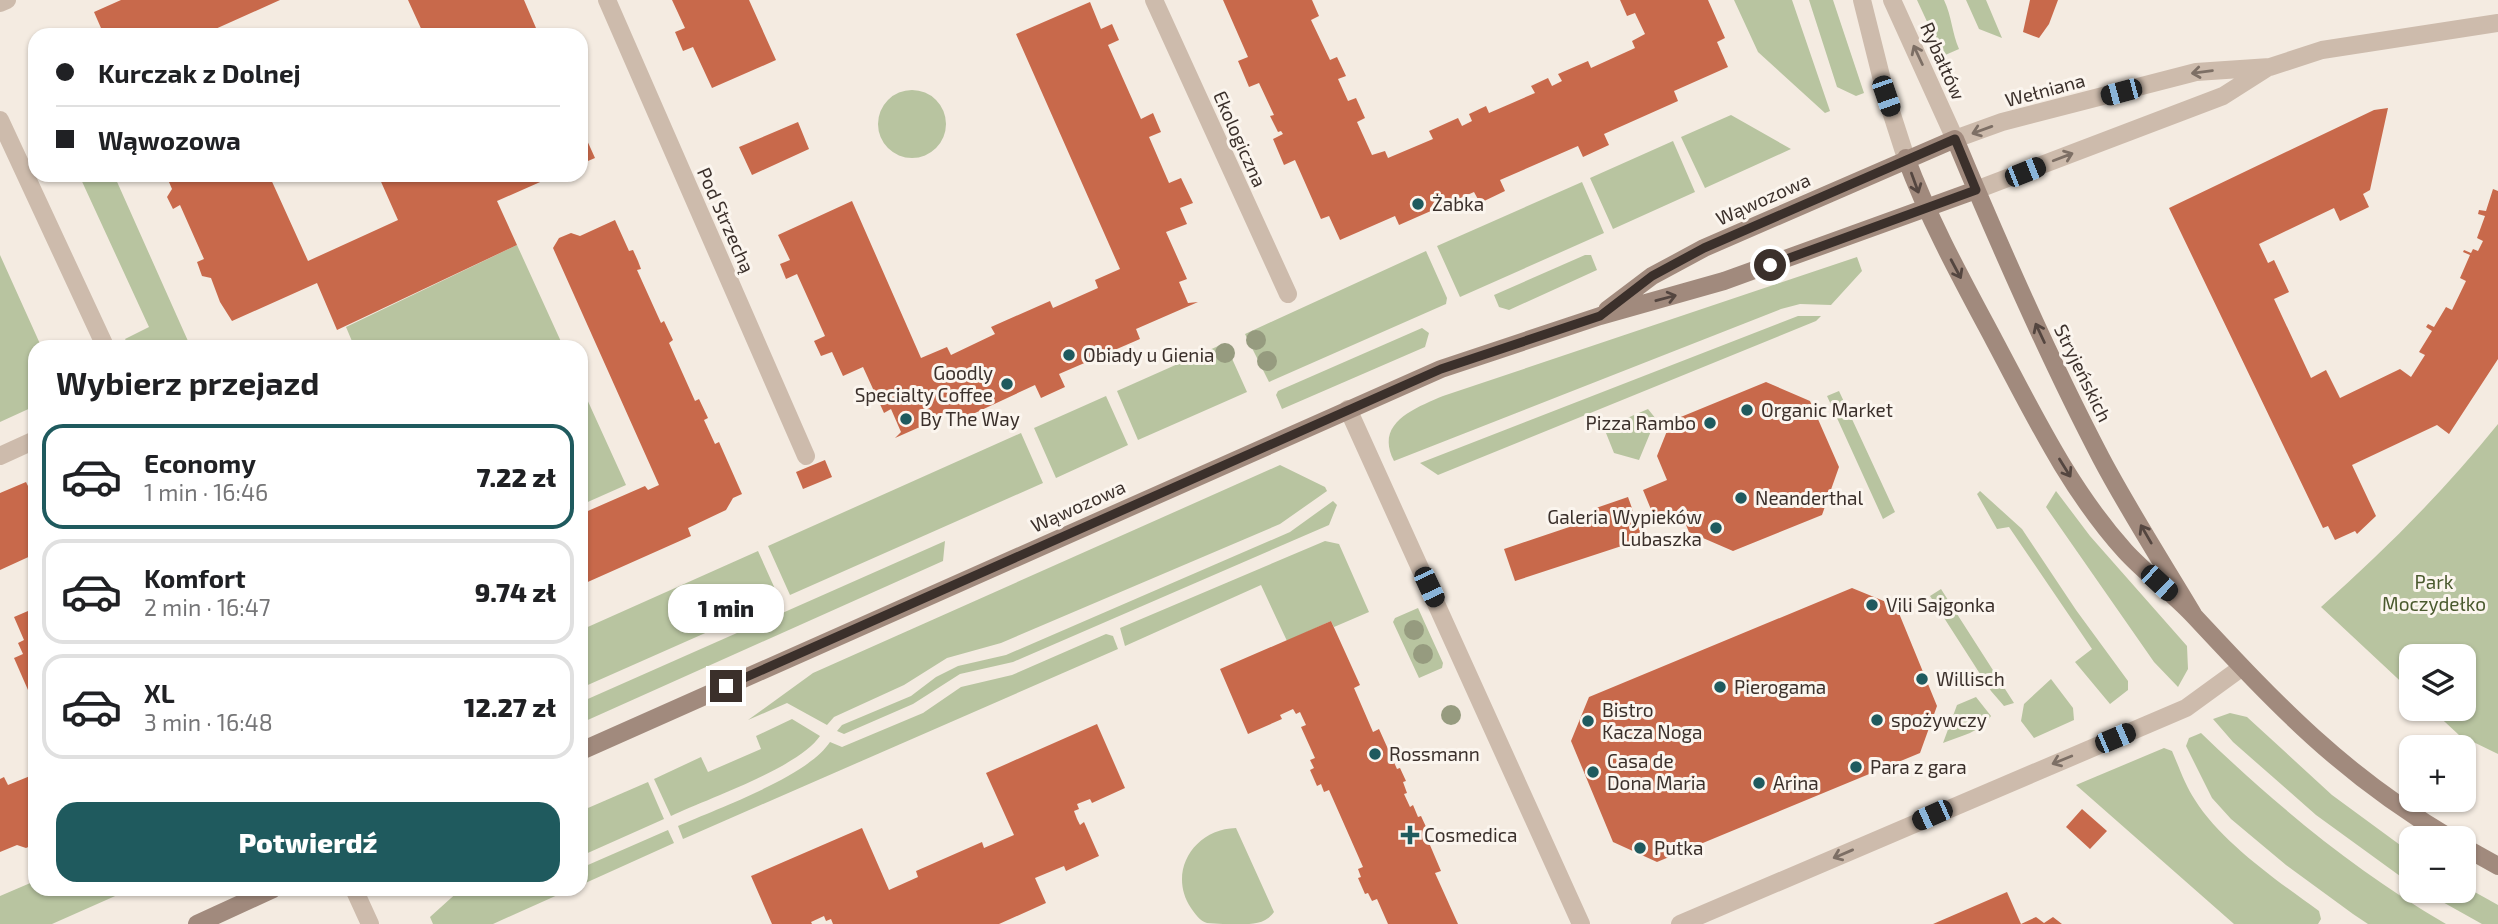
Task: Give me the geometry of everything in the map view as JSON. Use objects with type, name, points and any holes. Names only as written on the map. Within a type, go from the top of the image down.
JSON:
[{"type":"street","points":[[0,3],[7,0]]},
{"type":"street","name":"Pod Strzechą","points":[[607,0],[806,456]]},
{"type":"street","name":"Ekologiczna","points":[[1153,0],[1288,294]]},
{"type":"street","points":[[1862,0],[1886,96],[1925,208]]},
{"type":"street","name":"Rybałtów","points":[[1892,0],[1955,139]]},
{"type":"street","name":"Wełniana","points":[[1955,139],[2003,122],[2196,72],[2270,67],[2333,48],[2498,23]]},
{"type":"street","name":"Wełniana","points":[[1976,190],[2223,96],[2270,67]]},
{"type":"street","points":[[0,120],[28,180]]},
{"type":"street","name":"Wąwozowa","points":[[1600,316],[1652,276],[1704,248],[1955,139]]},
{"type":"street","name":"Stryjeńskich","points":[[1955,139],[2004,257],[2102,460],[2193,614]]},
{"type":"street","points":[[29,182],[102,340]]},
{"type":"street","name":"Wąwozowa","points":[[588,748],[1441,369],[1600,316],[1724,281],[1976,190]]},
{"type":"street","name":"Stryjeńskich","points":[[1925,208],[2037,422],[2084,499],[2126,551],[2193,614],[2241,668],[2302,729],[2357,778],[2431,826]]},
{"type":"street","points":[[1348,409],[1581,924]]},
{"type":"street","points":[[0,456],[28,443]]},
{"type":"street","points":[[1681,924],[2186,708],[2241,668]]},
{"type":"street","points":[[2476,854],[2498,866]]},
{"type":"street","points":[[197,924],[258,896]]},
{"type":"street","points":[[357,896],[370,924]]},
{"type":"green space","points":[[1734,0],[1792,0],[1830,111],[1825,113],[1758,52]]},
{"type":"green space","points":[[1809,0],[1833,0],[1864,93],[1856,96],[1837,87]]},
{"type":"green space","points":[[1917,0],[1944,0],[1959,49],[1943,56]]},
{"type":"green space","points":[[1966,0],[1986,0],[2002,38],[1979,29]]},
{"type":"green space","points":[[912,90],[925,93],[936,100],[943,111],[946,124],[943,137],[936,148],[925,155],[912,158],[899,155],[888,148],[881,137],[878,124],[881,111],[888,100],[899,93]]},
{"type":"green space","points":[[1731,115],[1791,149],[1705,188],[1681,137]]},
{"type":"green space","points":[[1673,141],[1695,192],[1613,229],[1590,178]]},
{"type":"green space","points":[[82,182],[117,182],[188,340],[125,339],[149,327]]},
{"type":"green space","points":[[1582,182],[1604,233],[1460,297],[1437,246]]},
{"type":"green space","points":[[517,245],[560,340],[351,340],[346,327]]},
{"type":"green space","points":[[1426,251],[1447,298],[1446,304],[1269,382],[1245,334]]},
{"type":"green space","points":[[0,255],[38,340],[28,340],[28,409],[0,422]]},
{"type":"green space","points":[[1585,255],[1591,255],[1597,270],[1509,310],[1499,307],[1494,295]]},
{"type":"green space","points":[[1857,257],[1862,271],[1831,305],[1800,304],[1781,309],[1394,461],[1389,448],[1389,436],[1393,427],[1410,412],[1443,396]]},
{"type":"green space","points":[[1798,316],[1821,316],[1816,321],[1438,475],[1420,463]]},
{"type":"green space","points":[[1422,328],[1429,333],[1425,347],[1282,409],[1276,395],[1278,391]]},
{"type":"green space","points":[[1225,343],[1247,392],[1138,440],[1117,391]]},
{"type":"green space","points":[[1839,391],[1895,512],[1883,519],[1827,396]]},
{"type":"green space","points":[[1106,396],[1128,445],[1056,478],[1034,428]]},
{"type":"green space","points":[[588,401],[626,485],[588,502]]},
{"type":"green space","points":[[1648,409],[1656,419],[1639,460],[1614,453],[1604,428]]},
{"type":"green space","name":"Park Moczydełko","points":[[2498,424],[2498,754],[2476,743],[2476,735],[2459,735],[2444,721],[2476,721],[2476,644],[2399,644],[2399,680],[2321,607],[2368,564],[2457,473]]},
{"type":"green space","points":[[1021,433],[1043,483],[790,595],[768,546]]},
{"type":"green space","points":[[1280,465],[1325,487],[1327,491],[1280,524],[1001,643],[947,658],[904,685],[834,717],[827,725],[787,703],[748,720],[813,673]]},
{"type":"green space","points":[[1980,491],[2022,529],[2128,681],[2128,690],[2110,704],[2075,662],[2092,649],[2009,527],[1997,529],[1977,494]]},
{"type":"green space","points":[[2056,491],[2090,536],[2187,646],[2188,669],[2178,687],[2154,662],[2046,507]]},
{"type":"green space","points":[[1333,501],[1337,505],[1329,525],[1013,662],[960,674],[913,704],[844,734],[837,731],[842,725],[911,696],[936,677],[958,666],[1006,655],[1290,532]]},
{"type":"green space","points":[[945,541],[943,561],[588,720],[588,699]]},
{"type":"green space","points":[[1325,541],[1339,544],[1369,612],[1334,627],[1331,621],[1287,641],[1261,585],[1125,646],[1120,628]]},
{"type":"green space","points":[[758,551],[780,600],[588,685],[588,627]]},
{"type":"green space","points":[[1941,589],[2014,703],[2004,706],[1991,691],[1930,596]]},
{"type":"green space","points":[[1418,608],[1443,663],[1442,668],[1419,678],[1393,622],[1395,618]]},
{"type":"green space","points":[[1106,634],[1113,636],[1118,649],[683,839],[678,826],[782,779],[819,755],[830,742],[842,747],[923,713],[961,687],[1012,675]]},
{"type":"green space","points":[[2051,679],[2073,708],[2074,720],[2034,738],[2021,721],[2024,704]]},
{"type":"green space","points":[[1976,697],[1991,716],[1976,730],[1943,743],[1957,705]]},
{"type":"green space","points":[[2230,713],[2247,717],[2332,795],[2399,844],[2399,875],[2316,815],[2233,742],[2213,719]]},
{"type":"green space","points":[[792,719],[820,736],[809,748],[773,771],[671,816],[654,779],[701,757],[708,772],[761,749],[756,736]]},
{"type":"green space","points":[[2201,733],[2288,812],[2399,895],[2399,903],[2411,903],[2446,924],[2368,924],[2353,914],[2286,865],[2231,819],[2212,798],[2186,746],[2189,738]]},
{"type":"green space","points":[[2164,748],[2172,751],[2188,788],[2206,816],[2235,846],[2319,911],[2321,919],[2318,924],[2234,924],[2076,785]]},
{"type":"green space","points":[[648,782],[664,819],[588,853],[588,808]]},
{"type":"green space","points":[[1236,828],[1274,912],[1267,919],[1255,923],[1207,923],[1196,915],[1184,894],[1184,867],[1197,844],[1221,830]]},
{"type":"green space","points":[[668,830],[674,843],[588,882],[588,865]]},
{"type":"green space","points":[[28,884],[28,896],[115,896],[52,924],[0,924],[0,896]]},
{"type":"green space","points":[[2476,893],[2498,905],[2498,924],[2482,924],[2444,903],[2476,903]]},
{"type":"green space","points":[[453,896],[555,896],[493,924],[433,924],[430,917]]},
{"type":"building","points":[[121,0],[280,0],[218,28],[101,28],[94,12]]},
{"type":"building","points":[[408,0],[524,0],[536,28],[421,28]]},
{"type":"building","points":[[672,0],[749,0],[776,60],[712,88],[693,47],[683,51],[675,32],[685,28]]},
{"type":"building","points":[[1223,0],[1312,0],[1319,16],[1311,20],[1330,60],[1337,57],[1346,76],[1338,79],[1348,101],[1356,98],[1365,118],[1357,122],[1372,155],[1385,151],[1388,158],[1433,139],[1429,131],[1458,118],[1462,126],[1472,121],[1469,114],[1486,106],[1489,113],[1535,93],[1531,86],[1548,78],[1552,86],[1562,81],[1558,74],[1588,61],[1591,68],[1635,48],[1632,41],[1645,34],[1635,13],[1627,16],[1620,0],[1708,0],[1725,38],[1717,42],[1728,67],[1674,91],[1678,101],[1604,134],[1609,145],[1583,157],[1578,146],[1500,180],[1505,191],[1480,203],[1474,192],[1399,225],[1395,216],[1340,240],[1329,216],[1321,219],[1295,160],[1284,165],[1273,139],[1283,134],[1278,132],[1270,116],[1274,115],[1259,83],[1249,87],[1238,61],[1248,57]]},
{"type":"building","points":[[2030,0],[2058,0],[2049,24],[2039,38],[2023,32]]},
{"type":"building","points":[[1090,2],[1101,29],[1112,24],[1119,40],[1108,45],[1141,119],[1153,113],[1161,132],[1149,137],[1169,183],[1181,178],[1193,203],[1180,208],[1187,224],[1166,232],[1187,279],[1179,282],[1188,303],[1198,302],[1136,329],[1140,339],[1059,374],[1065,387],[1041,398],[1035,385],[960,420],[956,411],[895,438],[901,432],[891,409],[884,413],[863,367],[843,376],[832,352],[821,356],[814,341],[825,336],[797,274],[786,279],[780,264],[790,260],[778,235],[852,201],[921,358],[947,347],[951,355],[995,334],[991,327],[1050,301],[1053,308],[1098,288],[1095,280],[1120,269],[1016,34]]},
{"type":"building","points":[[2388,108],[2370,190],[2363,194],[2369,207],[2340,221],[2334,208],[2259,244],[2268,263],[2274,260],[2289,292],[2274,299],[2311,378],[2326,370],[2340,398],[2400,369],[2411,377],[2425,355],[2419,352],[2432,331],[2426,327],[2428,324],[2434,327],[2446,307],[2452,310],[2466,281],[2460,278],[2470,255],[2463,252],[2464,250],[2471,253],[2473,249],[2478,251],[2483,241],[2477,238],[2485,216],[2478,214],[2479,210],[2486,211],[2493,189],[2498,191],[2498,359],[2449,434],[2437,425],[2352,465],[2376,516],[2357,534],[2355,531],[2335,540],[2328,526],[2323,528],[2169,208],[2374,110]]},
{"type":"building","points":[[798,122],[809,149],[752,175],[739,147]]},
{"type":"building","points":[[588,142],[595,158],[588,161]]},
{"type":"building","points":[[169,182],[272,182],[308,261],[398,220],[381,182],[540,182],[497,201],[517,245],[337,330],[317,283],[232,321],[220,302],[211,278],[202,276],[197,262],[204,259],[180,205],[173,209],[167,197],[172,189]]},
{"type":"building","points":[[615,220],[629,251],[633,250],[641,269],[637,270],[661,323],[664,321],[673,340],[669,343],[695,401],[699,399],[708,418],[704,420],[715,444],[719,442],[742,494],[733,498],[726,510],[688,528],[691,536],[588,582],[588,511],[645,486],[648,490],[659,485],[553,248],[559,238],[571,233],[580,236]]},
{"type":"building","points":[[1766,382],[1810,401],[1839,467],[1822,515],[1733,551],[1689,532],[1681,513],[1657,524],[1643,490],[1667,480],[1657,456],[1671,421]]},
{"type":"building","points":[[825,460],[832,477],[803,489],[796,472]]},
{"type":"building","points":[[26,482],[28,486],[28,557],[0,570],[0,493]]},
{"type":"building","points":[[1628,497],[1643,539],[1515,581],[1504,549],[1599,517],[1596,508]]},
{"type":"building","points":[[1852,588],[1896,606],[1937,706],[1920,753],[1657,862],[1613,842],[1571,741],[1589,697]]},
{"type":"building","points":[[28,611],[28,690],[14,658],[23,654],[18,643],[24,640],[14,617]]},
{"type":"building","points":[[1331,621],[1360,685],[1354,688],[1373,732],[1379,729],[1397,769],[1400,768],[1406,781],[1403,782],[1407,793],[1404,794],[1410,807],[1413,805],[1427,829],[1424,831],[1441,871],[1435,873],[1458,924],[1388,924],[1377,899],[1372,901],[1368,893],[1365,894],[1358,878],[1361,877],[1358,869],[1363,867],[1329,790],[1324,792],[1321,784],[1317,786],[1310,770],[1314,768],[1310,760],[1315,758],[1301,727],[1306,725],[1300,712],[1296,714],[1293,709],[1280,715],[1282,719],[1248,734],[1220,669]]},
{"type":"building","points":[[1097,724],[1125,788],[1092,803],[1090,799],[1077,804],[1079,809],[1074,811],[1077,819],[1080,825],[1084,822],[1099,856],[1066,871],[1064,866],[1035,878],[1046,903],[999,924],[833,924],[831,919],[826,921],[824,916],[811,922],[812,924],[772,924],[751,876],[862,828],[889,890],[918,877],[916,871],[982,842],[984,848],[1014,835],[986,773]]},
{"type":"building","points":[[4,777],[8,785],[28,777],[28,847],[17,845],[0,852],[0,779]]},
{"type":"building","points":[[2082,809],[2107,831],[2090,849],[2066,827]]},
{"type":"building","points":[[2007,892],[2021,924],[1933,924]]},
{"type":"building","points":[[2036,917],[2044,923],[2053,917],[2062,924],[2021,924]]},
{"type":"place","name":"Żabka","points":[[1418,204]]},
{"type":"place","name":"Obiady u Gienia","points":[[1069,355]]},
{"type":"place","name":"Goodly Specialty Coffee","points":[[1007,384]]},
{"type":"place","name":"Organic Market","points":[[1747,410]]},
{"type":"place","name":"By The Way","points":[[906,419]]},
{"type":"place","name":"Pizza Rambo","points":[[1710,423]]},
{"type":"place","name":"Neanderthal","points":[[1741,498]]},
{"type":"place","name":"Galeria Wypieków Lubaszka","points":[[1716,528]]},
{"type":"place","name":"Vili Sajgonka","points":[[1872,605]]},
{"type":"place","name":"Willisch","points":[[1922,679]]},
{"type":"place","name":"Pierogama","points":[[1720,687]]},
{"type":"place","name":"spożywczy","points":[[1877,720]]},
{"type":"place","name":"Bistro Kacza Noga","points":[[1588,721]]},
{"type":"place","name":"Rossmann","points":[[1375,754]]},
{"type":"place","name":"Para z gara","points":[[1856,767]]},
{"type":"place","name":"Casa de Dona Maria","points":[[1593,772]]},
{"type":"place","name":"Arina","points":[[1759,783]]},
{"type":"place","name":"Cosmedica","points":[[1410,835]]},
{"type":"place","name":"Putka","points":[[1640,848]]},
{"type":"route","points":[[726,686],[1441,369],[1600,316],[1652,276],[1704,248],[1864,176],[1955,139],[1976,190],[1770,265]]}]
